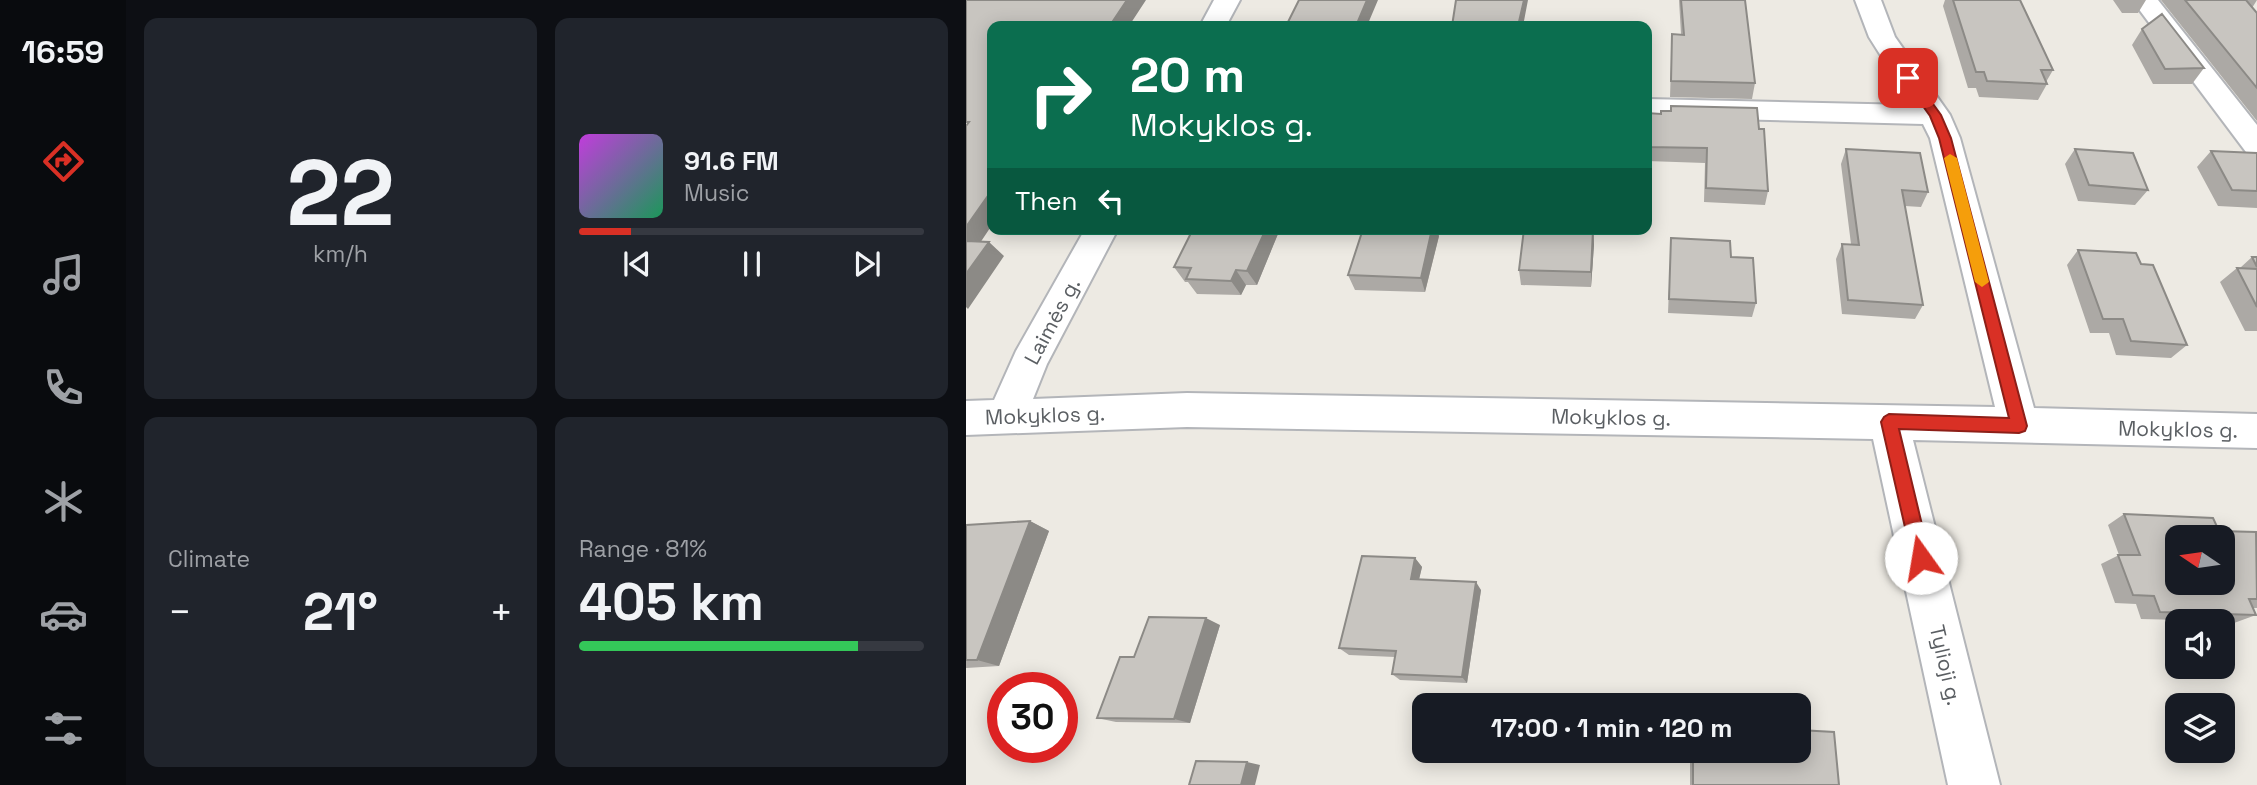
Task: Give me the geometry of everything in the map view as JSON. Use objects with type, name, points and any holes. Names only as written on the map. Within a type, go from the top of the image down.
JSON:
[{"type":"street","points":[[1216,21],[1227,0]]},
{"type":"street","points":[[1868,0],[1880,36],[1935,115],[1945,138],[2019,426]]},
{"type":"street","points":[[2145,0],[2257,145]]},
{"type":"street","points":[[1652,108],[1935,115]]},
{"type":"street","name":"Laimės g.","points":[[1007,415],[1029,362],[1099,235]]},
{"type":"street","name":"Mokyklos g.","points":[[966,418],[1187,410],[2257,431]]},
{"type":"street","name":"Tylioji g.","points":[[1889,422],[1974,785]]},
{"type":"building","points":[[966,0],[1127,0],[1113,21],[987,21],[987,197],[966,227],[966,126],[969,122],[966,122]]},
{"type":"building","points":[[1299,0],[1367,0],[1358,21],[1288,21]]},
{"type":"building","points":[[1456,0],[1524,0],[1519,21],[1453,21]]},
{"type":"building","points":[[1681,0],[1745,0],[1755,83],[1671,81],[1672,34],[1684,35]]},
{"type":"building","points":[[1953,0],[2020,0],[2053,70],[2041,70],[2047,84],[1987,81],[1984,72],[1976,72]]},
{"type":"building","points":[[2185,0],[2246,0],[2257,13],[2257,88]]},
{"type":"building","points":[[2162,14],[2204,68],[2165,69],[2142,29]]},
{"type":"building","points":[[1671,106],[1757,108],[1759,129],[1764,129],[1768,191],[1706,188],[1707,148],[1652,147],[1652,113],[1671,111]]},
{"type":"building","points":[[1846,149],[1920,153],[1928,192],[1902,190],[1923,305],[1848,300],[1842,244],[1859,245]]},
{"type":"building","points":[[2075,149],[2133,153],[2148,190],[2089,185]]},
{"type":"building","points":[[2211,151],[2257,153],[2257,191],[2232,190]]},
{"type":"building","points":[[1190,235],[1263,235],[1247,271],[1236,270],[1231,281],[1186,279],[1191,268],[1174,267]]},
{"type":"building","points":[[1361,235],[1431,235],[1421,278],[1348,275]]},
{"type":"building","points":[[1523,235],[1593,235],[1591,272],[1519,270]]},
{"type":"building","points":[[1671,238],[1730,241],[1731,257],[1753,258],[1756,303],[1669,299]]},
{"type":"building","points":[[966,241],[989,242],[966,274]]},
{"type":"building","points":[[2078,250],[2136,253],[2141,264],[2153,265],[2187,345],[2131,341],[2123,319],[2103,319]]},
{"type":"building","points":[[2237,268],[2257,269],[2257,307]]},
{"type":"building","points":[[2124,514],[2213,518],[2216,525],[2165,525],[2165,595],[2235,595],[2235,531],[2256,532],[2257,599],[2249,599],[2256,615],[2235,614],[2235,609],[2165,609],[2165,612],[2160,612],[2154,596],[2133,595],[2118,555],[2140,555]]},
{"type":"building","points":[[1030,521],[977,660],[966,660],[966,525]]},
{"type":"building","points":[[1362,556],[1415,558],[1411,579],[1476,582],[1462,677],[1392,674],[1396,651],[1339,648]]},
{"type":"building","points":[[1149,617],[1206,618],[1174,719],[1097,718],[1120,657],[1134,657]]},
{"type":"building","points":[[1811,731],[1834,732],[1839,785],[1693,785],[1693,763],[1811,763]]},
{"type":"building","points":[[1196,761],[1247,762],[1241,785],[1189,785]]},
{"type":"slow traffic","points":[[1950,158],[1982,282]]},
{"type":"route","points":[[1908,78],[1935,115],[1945,138],[2019,426],[1889,422],[1921,558]]}]
